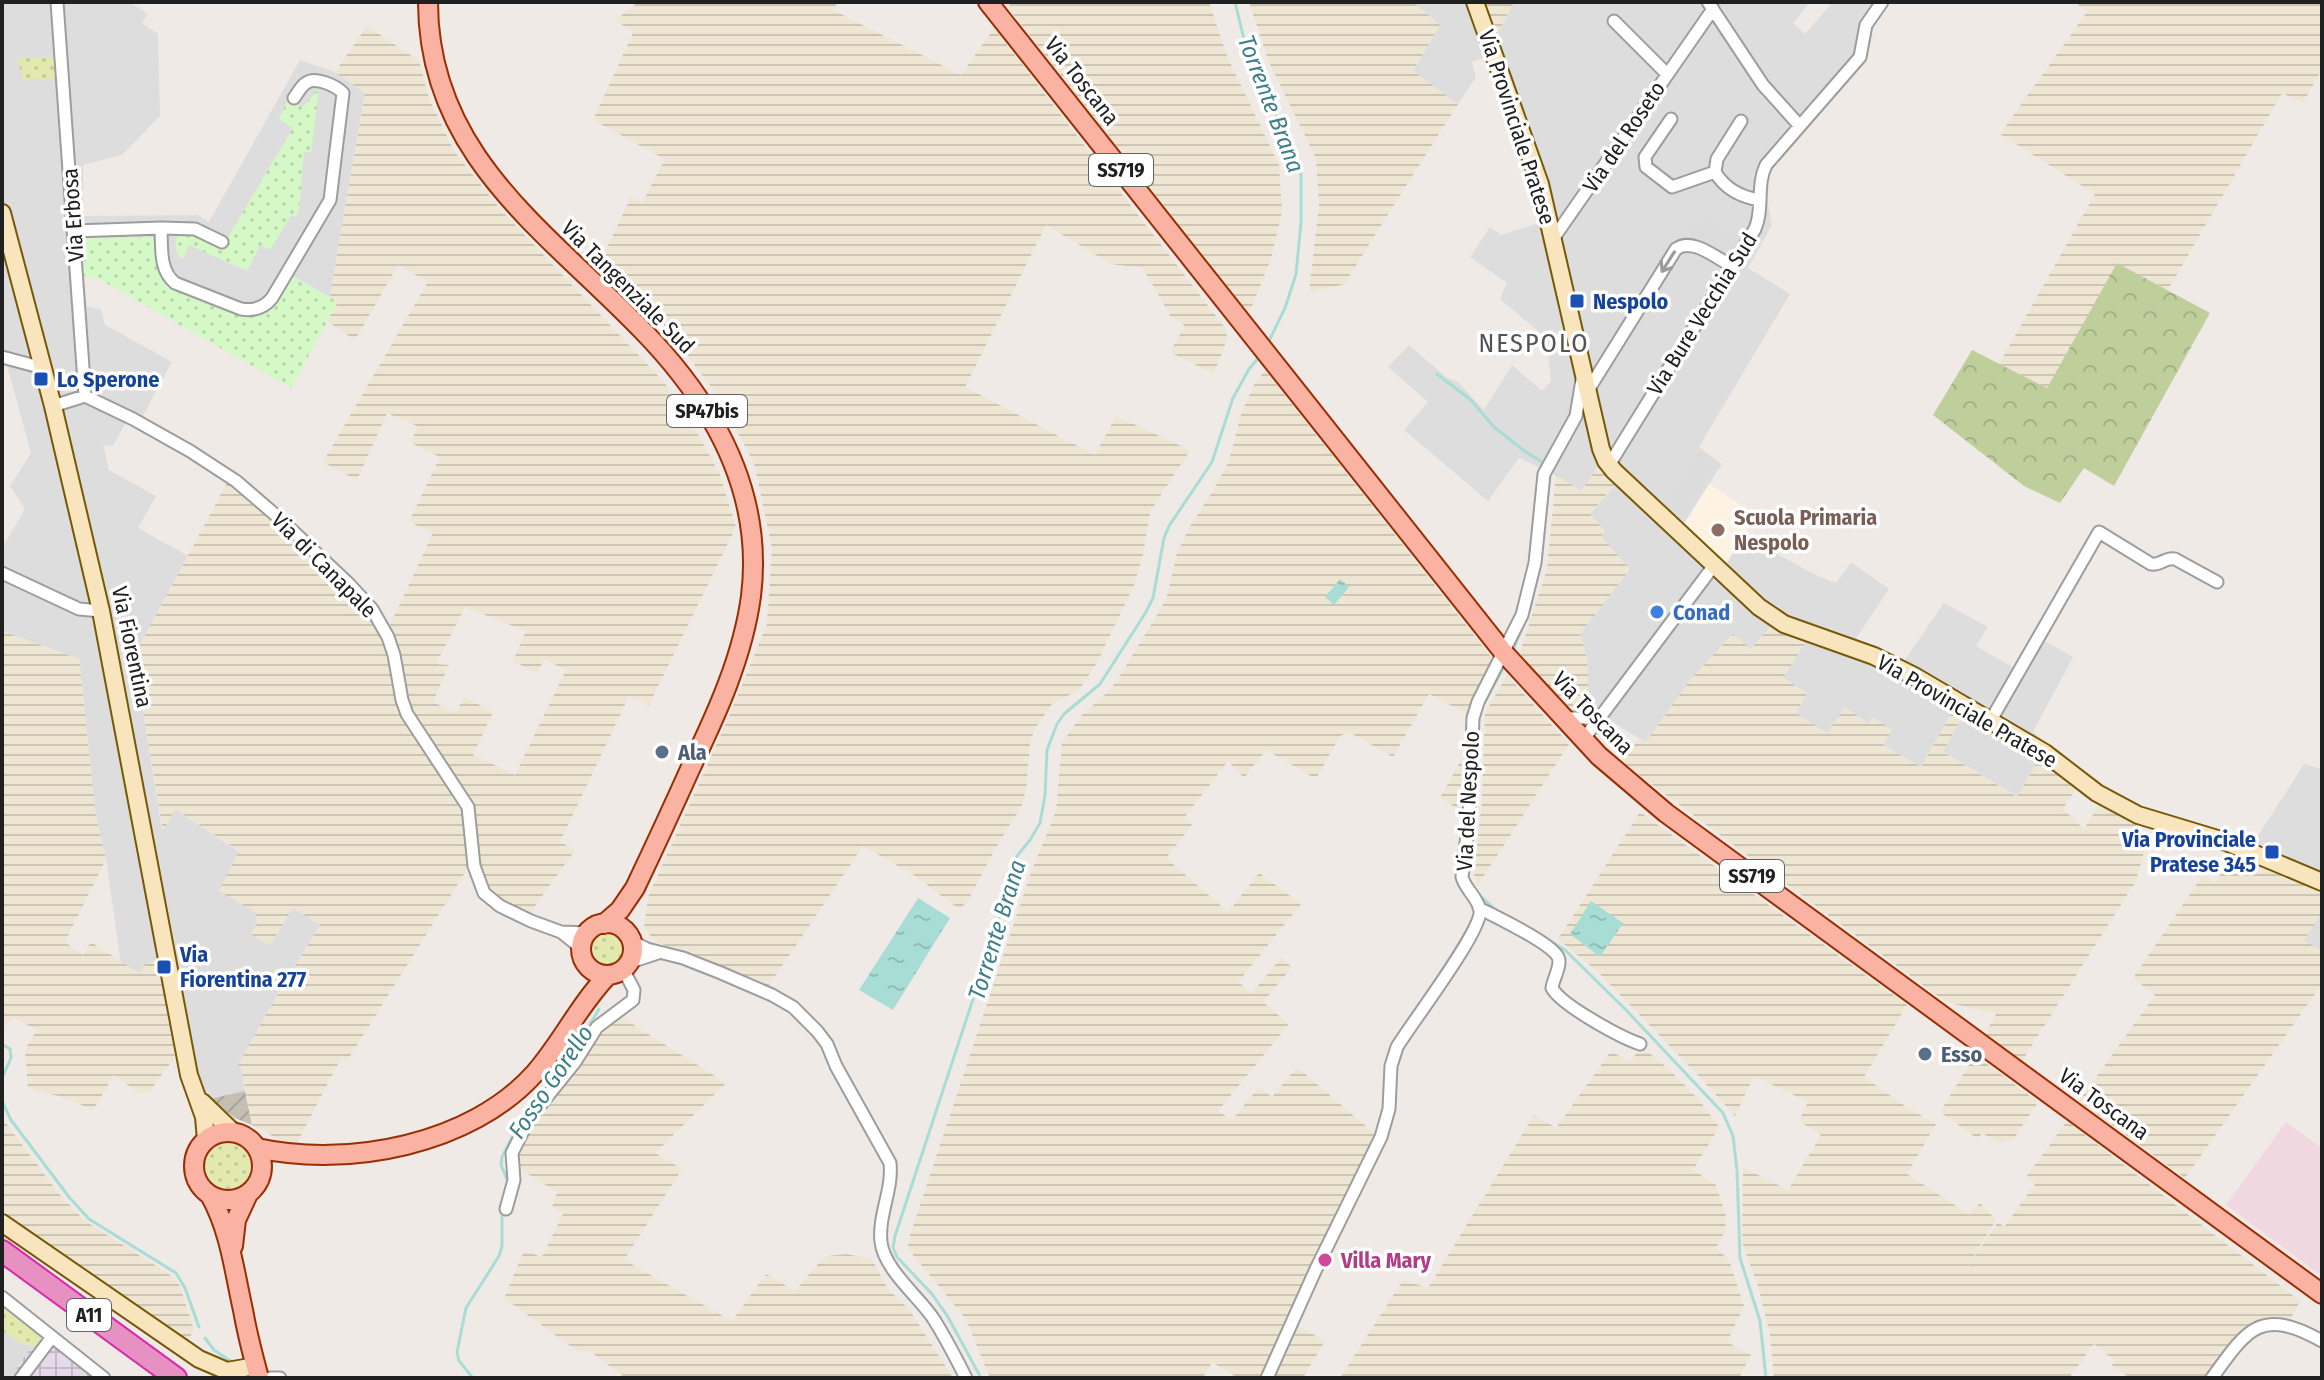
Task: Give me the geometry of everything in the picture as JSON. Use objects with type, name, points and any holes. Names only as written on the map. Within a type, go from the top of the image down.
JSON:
[{"type":"highway","name":"A11","points":[[2,1251],[176,1378]]},
{"type":"highway","name":"A11","points":[[2,1267],[154,1378]]},
{"type":"main road","name":"Via Tangenziale Sud","points":[[428,2],[431,46],[437,71],[452,115],[464,137],[524,216],[641,329],[700,399],[723,439],[744,491],[750,516],[751,597],[738,651],[713,721],[635,888],[620,910],[604,924],[593,927],[585,949]]},
{"type":"main road","name":"Via Toscana","points":[[988,2],[1504,653],[1609,766],[1666,813],[2322,1294]]},
{"type":"main road","name":"Via Tangenziale Sud","points":[[619,969],[632,953],[629,917],[635,888]]},
{"type":"main road","points":[[604,924],[618,926],[630,939]]},
{"type":"main road","points":[[585,949],[596,973],[619,969]]},
{"type":"main road","points":[[257,1148],[295,1155],[318,1155],[401,1145],[469,1124],[496,1108],[527,1082],[555,1047],[575,1014],[582,993],[585,949]]},
{"type":"main road","points":[[575,1014],[619,969]]},
{"type":"main road","points":[[232,1253],[236,1220],[248,1194],[260,1178],[263,1166],[257,1148],[245,1136],[233,1132],[219,1133],[206,1140],[196,1154],[194,1171],[220,1214],[262,1374]]},
{"type":"main road","points":[[260,1178],[287,1163],[318,1155]]},
{"type":"main road","points":[[210,1195],[226,1200],[248,1194]]},
{"type":"street","name":"Via Erbosa","points":[[57,2],[85,396]]},
{"type":"street","name":"Via Provinciale Pratese","points":[[1475,2],[1540,184],[1585,384],[1601,449],[1609,465],[1759,607],[1784,624],[1874,656],[1916,677],[2045,753],[2097,793],[2138,815],[2224,841],[2322,882]]},
{"type":"street","name":"Via Bure Vecchia Sud","points":[[1609,465],[1757,225],[1761,177],[1766,165],[1860,57],[1866,25],[1882,2]]},
{"type":"street","points":[[1711,6],[1755,74],[1799,125]]},
{"type":"street","name":"Via del Roseto","points":[[1553,239],[1711,6]]},
{"type":"street","name":"Via del Roseto","points":[[1614,21],[1667,74]]},
{"type":"street","points":[[161,228],[164,269],[175,283],[246,310],[269,301],[327,208],[333,189],[343,93],[331,85],[312,81],[304,85],[294,98]]},
{"type":"street","points":[[1671,119],[1648,152],[1644,162],[1646,167],[1672,187],[1715,172]]},
{"type":"street","points":[[1741,121],[1717,159],[1715,172],[1721,182],[1736,193],[1760,200]]},
{"type":"street","name":"Via Fiorentina","points":[[2,213],[53,406],[101,611],[189,1075],[205,1122],[206,1140]]},
{"type":"street","points":[[74,231],[195,229],[222,242]]},
{"type":"street","points":[[1585,384],[1680,246],[1691,245],[1732,266]]},
{"type":"street","points":[[2,357],[43,368]]},
{"type":"street","name":"Via del Nespolo","points":[[1479,908],[1462,877],[1469,818],[1471,726],[1478,702],[1522,615],[1532,581],[1544,474],[1576,416],[1585,384]]},
{"type":"street","points":[[53,406],[85,396]]},
{"type":"street","name":"Via di Canapale","points":[[85,396],[190,451],[236,481],[310,546],[372,609],[382,624],[394,655],[407,714],[468,807],[474,866],[484,893],[500,906],[561,932],[585,949]]},
{"type":"street","points":[[1991,720],[2099,532],[2151,564],[2175,559],[2217,582]]},
{"type":"street","points":[[1583,740],[1715,564]]},
{"type":"street","points":[[2,573],[79,609],[101,611]]},
{"type":"street","points":[[1562,718],[1599,718]]},
{"type":"street","points":[[1267,1378],[1381,1137],[1389,1109],[1391,1066],[1397,1047],[1477,923],[1479,908],[1535,938],[1557,955],[1559,962],[1552,988],[1559,998],[1640,1044]]},
{"type":"street","points":[[630,939],[658,953],[683,958],[772,995],[793,1007],[823,1037],[890,1163],[891,1179],[881,1227],[881,1245],[885,1255],[933,1319],[966,1378]]},
{"type":"street","points":[[506,1209],[514,1180],[512,1153],[529,1119],[575,1062],[597,1027],[633,1000],[634,990],[619,969],[658,953]]},
{"type":"street","name":"Via Fiorentina","points":[[196,1095],[233,1132]]},
{"type":"street","points":[[2,1223],[199,1359],[219,1369],[280,1378]]},
{"type":"street","points":[[2,1297],[104,1378]]},
{"type":"street","points":[[2212,1378],[2242,1338],[2258,1328],[2289,1325],[2322,1341]]},
{"type":"street","points":[[21,1378],[52,1337]]},
{"type":"shaded area","points":[[2,2],[129,2],[148,14],[142,23],[158,34],[160,116],[122,155],[83,165],[84,216],[198,215],[209,222],[300,60],[335,72],[365,92],[330,297],[292,276],[274,306],[246,317],[168,286],[158,274],[82,239],[84,306],[101,309],[105,325],[172,362],[138,425],[127,420],[113,446],[103,445],[109,470],[156,496],[138,528],[188,556],[134,656],[162,829],[175,809],[239,852],[256,913],[257,924],[252,934],[270,945],[293,908],[320,925],[268,1011],[242,1071],[245,1091],[209,1099],[188,1092],[170,1004],[123,979],[106,859],[96,817],[79,659],[2,631],[2,548],[25,509],[10,486],[31,453],[6,362],[2,361]]},
{"type":"shaded area","points":[[638,2],[838,2],[833,10],[961,75],[994,28],[1226,329],[1227,339],[1214,374],[1170,352],[1185,326],[1171,317],[1143,268],[1111,264],[1046,225],[965,387],[1095,455],[1116,416],[1190,450],[1150,512],[1134,585],[1098,661],[1079,690],[1052,704],[1035,728],[1030,743],[1022,805],[967,902],[959,909],[914,875],[863,846],[767,988],[677,952],[655,940],[644,929],[648,897],[767,624],[772,548],[754,463],[719,397],[653,311],[600,262],[631,197],[642,203],[665,159],[593,120],[633,33],[616,20]]},
{"type":"shaded area","points":[[1011,2],[1209,2],[1227,56],[1279,165],[1282,212],[1271,259],[1249,314],[1008,8]]},
{"type":"shaded area","points":[[1249,2],[1413,2],[1440,25],[1413,71],[1458,104],[1344,284],[1309,293],[1319,205],[1316,158],[1269,62]]},
{"type":"shaded area","points":[[1413,2],[1483,2],[1495,38],[1514,2],[1810,2],[1793,23],[1805,34],[1833,2],[1887,2],[1877,13],[1870,32],[1867,55],[1769,167],[1766,194],[1772,225],[1748,268],[1790,294],[1699,447],[1722,464],[1684,524],[1724,565],[1743,536],[1836,583],[1851,562],[1889,589],[1853,643],[1904,661],[1944,603],[1988,627],[1976,646],[2016,669],[2036,636],[2073,657],[2033,732],[2048,744],[2018,797],[1942,751],[1964,713],[1955,707],[1921,767],[1883,745],[1872,718],[1869,724],[1827,734],[1795,713],[1807,693],[1783,678],[1733,634],[1690,680],[1646,743],[1589,707],[1587,658],[1580,634],[1629,569],[1601,536],[1605,531],[1590,514],[1616,484],[1581,491],[1519,458],[1488,501],[1404,430],[1428,402],[1388,367],[1409,345],[1446,377],[1458,382],[1484,410],[1512,365],[1542,391],[1551,381],[1546,338],[1500,299],[1507,283],[1470,257],[1490,227],[1501,235],[1542,222],[1530,169],[1487,57],[1472,62],[1476,77],[1458,104],[1413,71],[1440,25]]},
{"type":"shaded area","points":[[1483,2],[1514,2],[1494,39]]},
{"type":"shaded area","points":[[2075,2],[2322,2],[2322,69],[2303,103],[2282,93],[2168,290],[2117,264],[2047,388],[1999,364],[2095,194],[2000,134],[2087,12]]},
{"type":"shaded area","points":[[367,26],[419,61],[429,98],[454,151],[500,209],[664,382],[720,475],[736,527],[649,705],[629,696],[560,842],[575,850],[530,913],[491,892],[483,880],[476,855],[347,1061],[341,1058],[297,1143],[284,1142],[252,1125],[242,1071],[238,1065],[320,925],[293,908],[270,945],[251,934],[257,924],[256,913],[219,891],[239,851],[175,809],[163,831],[134,656],[228,481],[366,608],[382,642],[433,533],[409,522],[440,457],[411,443],[417,426],[387,413],[357,480],[323,462],[428,282],[398,265],[355,340],[327,321],[337,302],[330,297],[365,93],[335,72]],"holes":[[[465,607],[526,631],[513,661],[537,673],[544,659],[566,670],[515,775],[473,755],[493,712],[464,697],[456,713],[433,702],[449,665],[436,664]]]},
{"type":"shaded area","points":[[1708,215],[1745,241],[1735,252],[1724,253],[1683,229],[1691,217],[1702,222]]},
{"type":"shaded area","points":[[1265,370],[1492,658],[1469,715],[1429,694],[1393,757],[1349,732],[1340,736],[1317,777],[1266,750],[1244,778],[1228,761],[1184,818],[1192,825],[1166,858],[1228,912],[1259,873],[1301,904],[1238,982],[1252,993],[1281,958],[1292,967],[1263,1002],[1289,1024],[1218,1111],[1232,1120],[1259,1087],[1272,1097],[1297,1067],[1375,1134],[1260,1378],[1238,1378],[1212,1362],[1203,1378],[990,1378],[966,1319],[908,1249],[909,1238],[1030,875],[1056,811],[1062,743],[1081,716],[1118,679],[1166,600],[1177,553],[1229,461],[1242,411]]},
{"type":"shaded area","points":[[1698,452],[1717,464],[1683,518],[1664,506]]},
{"type":"shaded area","points":[[1598,467],[1616,483],[1590,514],[1605,531],[1601,536],[1630,569],[1580,634],[1587,658],[1589,707],[1580,711],[1571,710],[1520,652],[1547,569],[1556,475],[1581,491]]},
{"type":"shaded area","name":"Scuola Primaria Nespolo","points":[[1709,484],[1756,515],[1725,566],[1684,524]]},
{"type":"shaded area","points":[[1770,627],[1806,641],[1783,678],[1807,693],[1796,713],[1827,733],[1845,707],[1869,724],[1873,717],[1892,730],[1883,745],[1921,767],[1955,707],[1964,712],[1943,752],[2017,797],[2040,757],[2078,785],[2063,809],[2084,829],[2099,805],[2137,825],[2132,841],[2146,845],[2136,881],[2022,1061],[1985,1034],[1996,1014],[1946,1002],[1623,763],[1639,738],[1646,742],[1690,680],[1733,634],[1751,649]]},
{"type":"shaded area","points":[[2,631],[79,659],[96,817],[106,859],[65,942],[83,955],[91,942],[139,973],[145,964],[158,959],[175,1057],[149,1092],[139,1093],[114,1075],[93,1110],[63,1097],[28,1089],[25,1049],[37,1030],[15,1018],[2,1026]]},
{"type":"shaded area","points":[[1507,675],[1569,744],[1478,885],[1474,874],[1482,801],[1485,713]]},
{"type":"shaded area","points":[[1461,760],[1467,763],[1468,810],[1457,814],[1457,808],[1440,798]]},
{"type":"shaded area","points":[[2304,764],[2322,769],[2322,889],[2245,856]]},
{"type":"shaded area","points":[[1640,812],[1907,1005],[1864,1077],[1936,1124],[1907,1174],[1970,1215],[1980,1203],[1996,1220],[1964,1272],[1998,1222],[2004,1227],[2035,1184],[2026,1177],[2067,1121],[2300,1301],[2291,1318],[2247,1326],[2236,1335],[2209,1378],[2130,1378],[2112,1365],[2114,1360],[2094,1344],[2069,1378],[1774,1378],[1770,1335],[1758,1286],[1742,1242],[1743,1167],[1788,1190],[1821,1135],[1799,1121],[1808,1102],[1754,1076],[1735,1116],[1597,971],[1558,939]]},
{"type":"shaded area","points":[[2234,854],[2322,889],[2322,913],[2304,940],[2322,951],[2322,984],[2185,1178],[2079,1101],[2155,995],[2133,978],[2203,875],[2215,883]]},
{"type":"shaded area","points":[[2322,913],[2322,951],[2303,940]]},
{"type":"shaded area","points":[[618,1015],[726,1083],[655,1153],[682,1169],[624,1260],[732,1321],[766,1274],[795,1291],[828,1256],[846,1254],[872,1259],[887,1288],[909,1309],[953,1378],[626,1378],[591,1352],[579,1352],[504,1298],[524,1251],[542,1257],[563,1214],[552,1207],[557,1192],[517,1167],[514,1155],[534,1116],[601,1026]]},
{"type":"shaded area","points":[[1642,1047],[1700,1101],[1719,1127],[1693,1170],[1716,1185],[1726,1216],[1725,1231],[1716,1248],[1729,1260],[1744,1306],[1727,1342],[1751,1355],[1739,1378],[1340,1378],[1403,1280],[1428,1288],[1534,1115],[1556,1128],[1611,1051],[1629,1062]]},
{"type":"shaded area","points":[[1975,1055],[2038,1102],[2013,1140],[1999,1143],[1982,1133],[1978,1139],[1940,1112]]},
{"type":"shaded area","points":[[245,1091],[252,1125],[235,1118],[209,1099]]},
{"type":"shaded area","points":[[2,1118],[60,1195],[85,1221],[169,1274],[180,1286],[194,1330],[186,1344],[2,1218]]},
{"type":"shaded area","points":[[2286,1122],[2322,1148],[2322,1276],[2226,1205]]},
{"type":"shaded area","points":[[1296,1325],[1325,1341],[1303,1378],[1270,1378]]},
{"type":"shaded area","points":[[2,1331],[32,1346],[10,1378],[2,1378]]},
{"type":"shaded area","points":[[37,1333],[95,1378],[6,1378]]},
{"type":"green space","points":[[55,57],[56,78],[23,80],[17,58]]},
{"type":"green space","points":[[319,89],[311,152],[304,152],[299,211],[296,217],[291,215],[270,250],[260,245],[247,271],[189,245],[182,260],[176,249],[178,236],[195,234],[223,246],[293,128],[279,119],[288,100],[303,107]]},
{"type":"green space","points":[[153,237],[158,274],[168,285],[246,317],[274,306],[292,276],[338,302],[291,388],[99,279],[84,276],[82,238]]},
{"type":"green space","points":[[2117,263],[2210,313],[2114,486],[2084,468],[2060,503],[2024,486],[1933,415],[1972,350],[2047,388]]},
{"type":"green space","points":[[607,932],[620,937],[625,950],[620,963],[607,968],[594,963],[589,950],[594,937]]},
{"type":"green space","points":[[228,1143],[244,1150],[251,1166],[244,1182],[228,1189],[212,1182],[205,1166],[212,1150]]},
{"type":"green space","points":[[2,1300],[43,1336],[36,1347],[19,1342],[2,1331]]},
{"type":"water","points":[[1340,579],[1349,587],[1334,605],[1325,597]]},
{"type":"water","points":[[918,898],[950,918],[893,1010],[859,990]]},
{"type":"water","points":[[1591,901],[1623,923],[1600,957],[1570,934]]},
{"type":"waterway","name":"Torrente Brana","points":[[1235,2],[1247,52],[1301,169],[1301,223],[1296,274],[1285,308],[1268,343]]},
{"type":"waterway","name":"Torrente Brana","points":[[981,1378],[948,1317],[932,1294],[897,1257],[893,1248],[895,1236],[976,990],[982,980],[1017,856],[1040,823],[1047,750],[1057,724],[1064,714],[1100,684],[1146,612],[1153,598],[1169,526],[1212,462],[1233,398],[1260,356]]},
{"type":"waterway","points":[[1437,374],[1471,400],[1494,427],[1542,462]]},
{"type":"waterway","points":[[1513,650],[1530,609],[1540,564],[1550,475]]},
{"type":"waterway","points":[[1482,706],[1504,667]]},
{"type":"waterway","points":[[1474,813],[1476,785]]},
{"type":"waterway","points":[[1477,893],[1498,912]]},
{"type":"waterway","points":[[1547,939],[1565,950],[1627,1011],[1723,1113],[1733,1136],[1737,1170],[1740,1258],[1760,1321],[1766,1378]]},
{"type":"waterway","name":"Fosso Gorello","points":[[564,1068],[599,1009]]},
{"type":"waterway","points":[[2,1044],[10,1049],[11,1058],[2,1078]]},
{"type":"waterway","name":"Fosso Gorello","points":[[508,1182],[501,1165],[502,1157],[525,1112],[549,1086]]},
{"type":"waterway","points":[[2,1101],[11,1120],[89,1219],[176,1273],[185,1288],[199,1327]]},
{"type":"waterway","name":"Fosso Gorello","points":[[473,1378],[459,1361],[457,1352],[466,1308],[499,1256],[502,1209]]},
{"type":"waterway","points":[[205,1338],[214,1350],[235,1364]]},
{"type":"place","name":"Nespolo","points":[[1577,301]]},
{"type":"place","name":"Lo Sperone","points":[[41,379]]},
{"type":"place","name":"Scuola Primaria Nespolo","points":[[1718,530]]},
{"type":"place","name":"Conad","points":[[1657,612]]},
{"type":"place","name":"Ala","points":[[662,752]]},
{"type":"place","name":"Via Provinciale Pratese 345","points":[[2272,852]]},
{"type":"place","name":"Via Fiorentina 277","points":[[164,967]]},
{"type":"place","name":"Esso","points":[[1925,1054]]},
{"type":"place","name":"Villa Mary","points":[[1325,1260]]},
{"type":"district","name":"NESPOLO","points":[[1534,343]]}]
